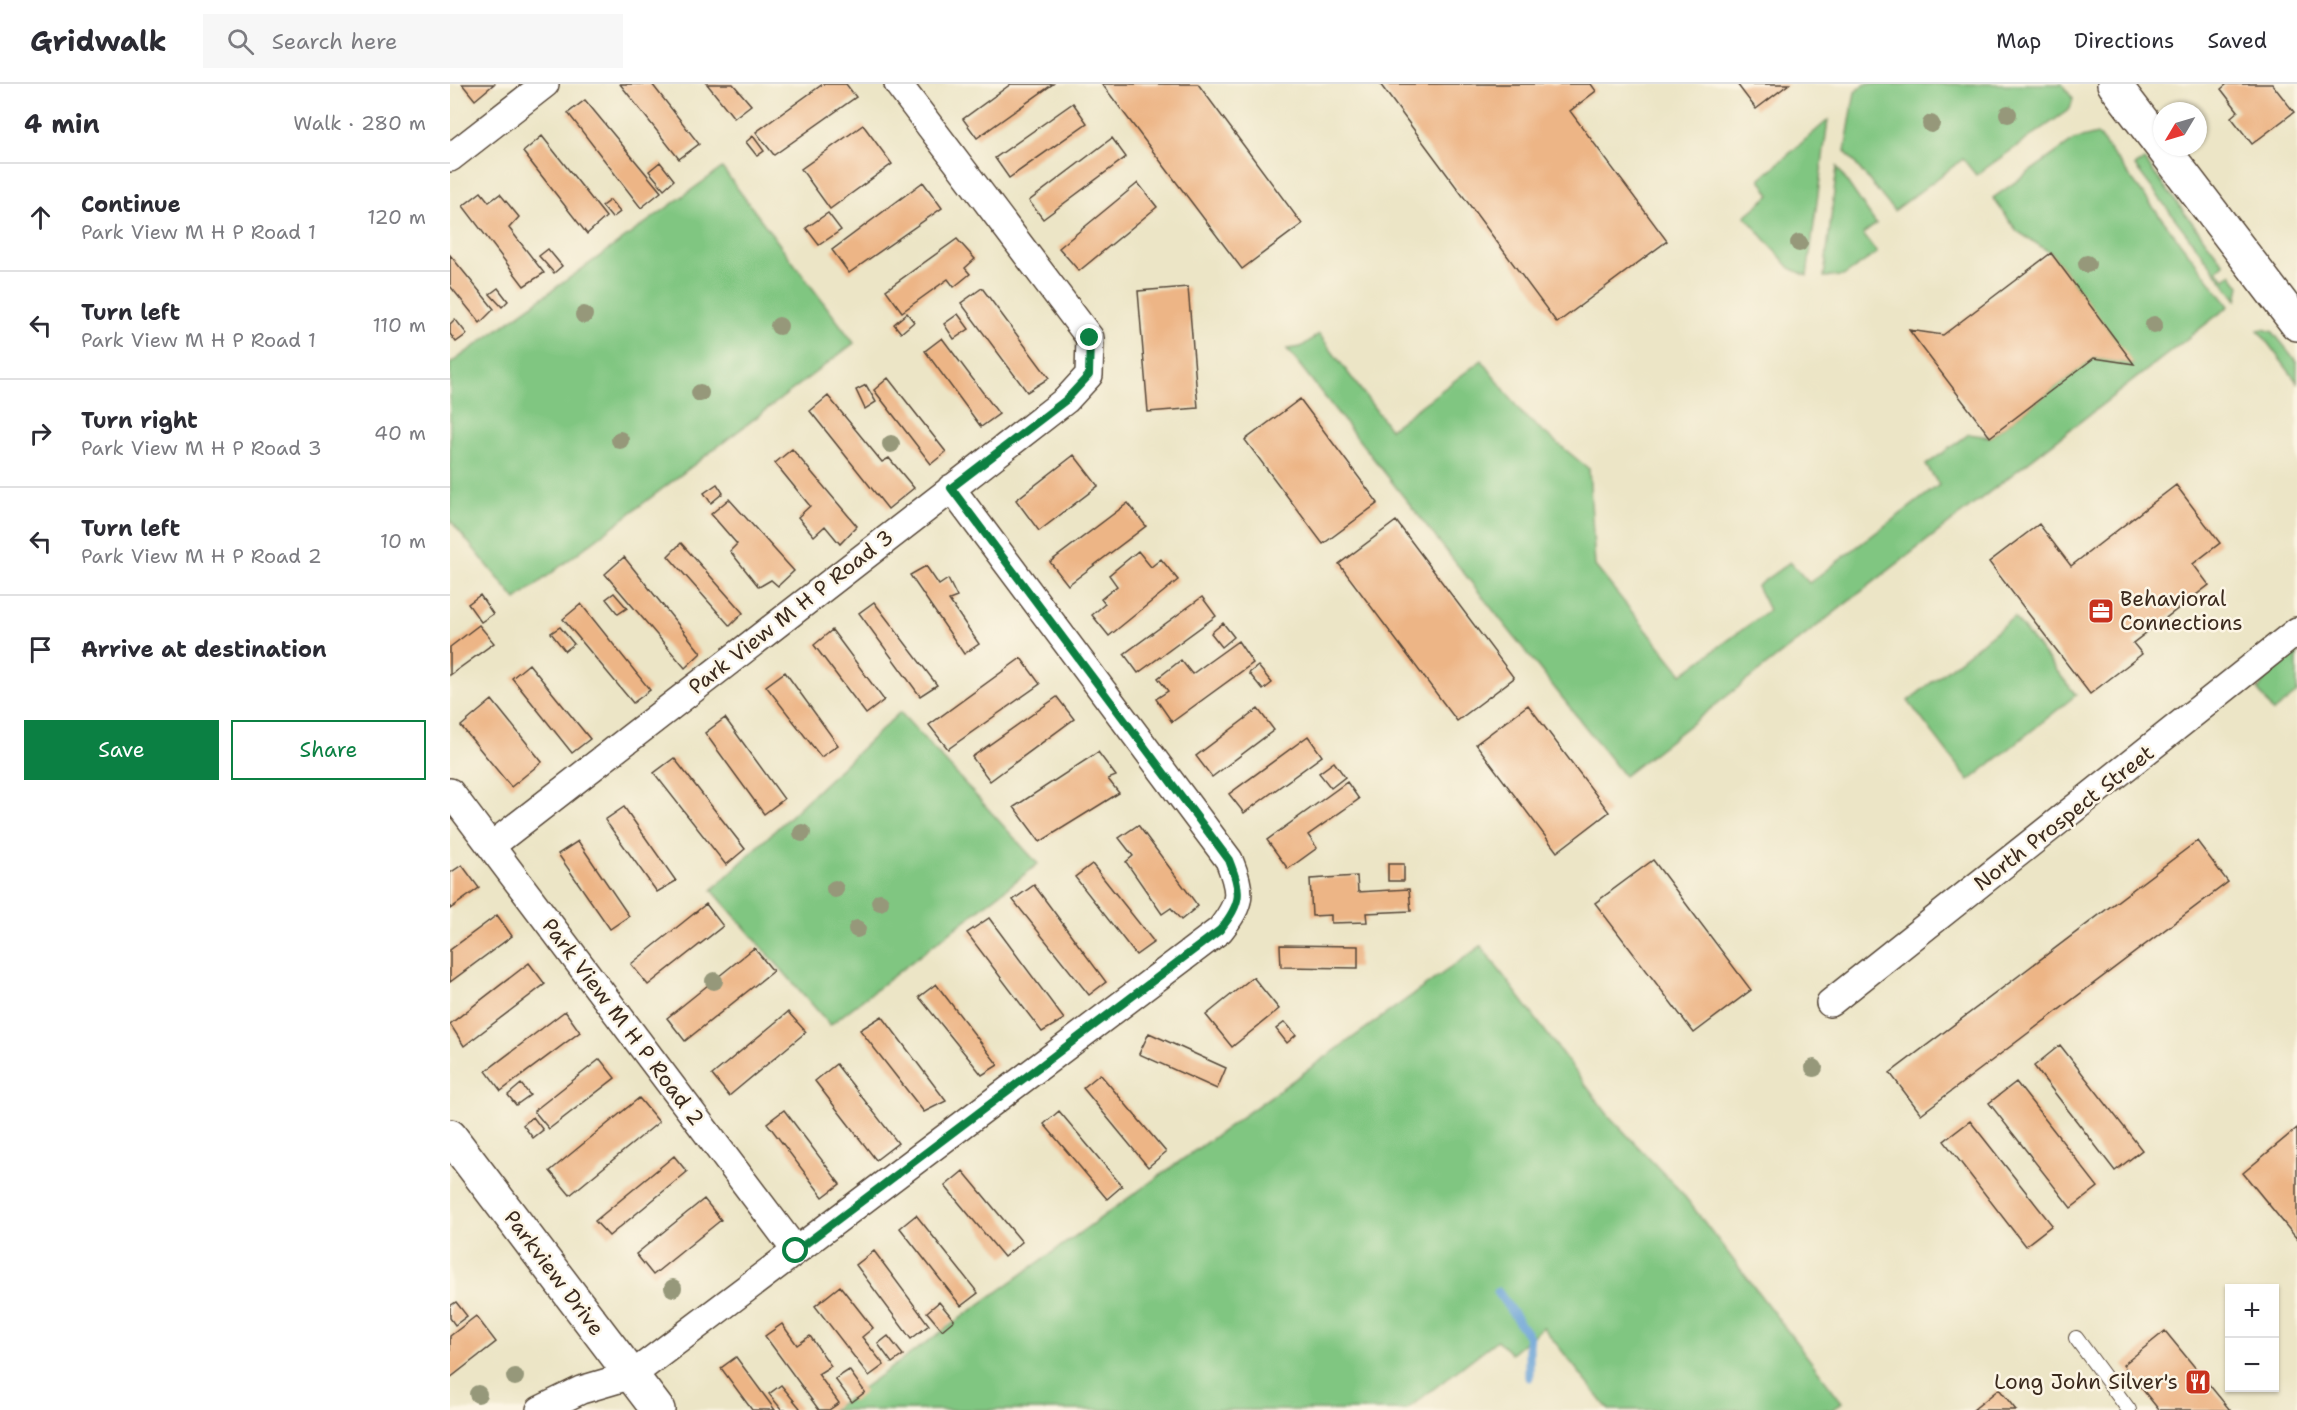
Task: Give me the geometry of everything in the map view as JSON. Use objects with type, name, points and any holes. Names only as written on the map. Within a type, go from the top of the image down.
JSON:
[{"type":"street","points":[[450,158],[545,84]]},
{"type":"street","name":"Park View M H P Road 3","points":[[491,846],[1066,400],[1089,375],[1090,338],[898,84]]},
{"type":"street","points":[[2120,86],[2297,324]]},
{"type":"street","points":[[540,1410],[581,1390],[632,1374],[1220,930],[1236,910],[1239,885],[1229,860],[951,488]]},
{"type":"street","name":"North Prospect Street","points":[[1830,1003],[2297,631]]},
{"type":"street","name":"Park View M H P Road 2","points":[[450,792],[796,1251]]},
{"type":"street","name":"Parkview Drive","points":[[450,1136],[658,1410]]},
{"type":"lane","points":[[2076,1338],[2129,1410]]},
{"type":"green space","points":[[1866,84],[2062,84],[2073,99],[2070,109],[1976,175],[1963,159],[1894,211],[1845,151],[1855,92]]},
{"type":"green space","points":[[1828,120],[1807,276],[1790,268],[1745,216],[1770,195],[1760,179]]},
{"type":"green space","points":[[2097,134],[2229,306],[1624,776],[1287,349],[1301,347],[1319,334],[1390,429],[1482,360],[1523,415],[1589,469],[1595,566],[1682,674],[1769,610],[1757,586],[1790,562],[1809,583],[1939,485],[1926,465],[1969,434],[1990,437],[2094,358],[2133,364],[2051,253],[2017,231],[1993,198],[2074,140]]},
{"type":"green space","points":[[2144,160],[2224,264],[2217,270],[2225,279],[2231,274],[2240,286],[2237,300],[2135,166]]},
{"type":"green space","points":[[1837,167],[1876,224],[1863,234],[1877,253],[1843,276],[1824,277]]},
{"type":"green space","points":[[722,168],[854,343],[516,600],[450,520],[450,364]]},
{"type":"green space","points":[[2258,330],[2273,332],[2297,362],[2297,382]]},
{"type":"green space","points":[[2014,617],[2076,695],[1969,781],[1908,701]]},
{"type":"green space","points":[[2297,647],[2297,693],[2273,712],[2258,690],[2273,666]]},
{"type":"green space","points":[[900,712],[1038,864],[830,1025],[712,890]]},
{"type":"green space","points":[[1481,946],[1609,1116],[1682,1193],[1842,1402],[1832,1410],[1609,1410],[1543,1327],[1511,1354],[1497,1340],[1406,1410],[832,1410]]},
{"type":"building","points":[[462,84],[494,84],[475,100]]},
{"type":"building","points":[[620,84],[652,84],[699,144],[679,159]]},
{"type":"building","points":[[707,84],[733,84],[751,105],[734,118]]},
{"type":"building","points":[[823,84],[846,84],[856,97],[774,155],[756,132]]},
{"type":"building","points":[[1011,84],[1053,84],[977,138],[963,119]]},
{"type":"building","points":[[1102,84],[1198,84],[1302,224],[1242,269]]},
{"type":"building","points":[[1380,84],[1591,84],[1596,91],[1570,111],[1667,241],[1557,323]]},
{"type":"building","points":[[1737,84],[1789,84],[1756,109]]},
{"type":"building","points":[[2227,84],[2272,84],[2294,112],[2252,144],[2231,117],[2238,111],[2221,89]]},
{"type":"building","points":[[585,100],[661,192],[641,208],[568,113]]},
{"type":"building","points":[[1073,103],[1087,123],[1009,178],[995,158]]},
{"type":"building","points":[[863,125],[892,164],[830,209],[801,169]]},
{"type":"building","points":[[542,136],[606,217],[587,234],[523,152]]},
{"type":"building","points":[[753,136],[764,151],[757,156],[746,142]]},
{"type":"building","points":[[1112,138],[1126,157],[1043,219],[1029,201]]},
{"type":"building","points":[[660,162],[674,180],[664,189],[649,171]]},
{"type":"building","points":[[923,182],[942,208],[849,273],[832,250]]},
{"type":"building","points":[[1138,183],[1157,207],[1079,271],[1059,248]]},
{"type":"building","points":[[481,192],[489,202],[500,194],[519,217],[509,228],[544,273],[524,286],[463,206]]},
{"type":"building","points":[[610,200],[620,212],[612,218],[602,206]]},
{"type":"building","points":[[828,213],[841,230],[819,245],[806,228]]},
{"type":"building","points":[[957,239],[975,259],[965,268],[970,274],[954,287],[948,279],[902,312],[886,290]]},
{"type":"building","points":[[548,249],[562,266],[554,273],[539,256]]},
{"type":"building","points":[[2051,253],[2134,364],[2094,358],[1990,437],[1909,330],[1943,335]]},
{"type":"building","points":[[450,255],[494,309],[480,323],[450,286]]},
{"type":"building","points":[[1188,287],[1198,408],[1148,412],[1138,291]]},
{"type":"building","points":[[498,288],[508,301],[502,307],[490,294]]},
{"type":"building","points":[[982,288],[1049,378],[1027,392],[961,303]]},
{"type":"building","points":[[907,313],[914,322],[901,333],[894,324]]},
{"type":"building","points":[[958,314],[969,329],[954,339],[944,324]]},
{"type":"building","points":[[455,319],[467,334],[456,342],[450,334],[450,324]]},
{"type":"building","points":[[942,338],[999,414],[981,427],[925,351]]},
{"type":"building","points":[[888,378],[946,452],[931,464],[874,390]]},
{"type":"building","points":[[866,385],[876,402],[865,409],[856,390]]},
{"type":"building","points":[[828,396],[882,462],[889,458],[914,488],[888,509],[810,411]]},
{"type":"building","points":[[1300,399],[1378,503],[1323,544],[1245,440]]},
{"type":"building","points":[[792,449],[857,526],[840,544],[825,526],[814,536],[798,517],[810,506],[775,463]]},
{"type":"building","points":[[1074,455],[1098,486],[1039,531],[1016,500]]},
{"type":"building","points":[[717,484],[723,493],[711,503],[704,493]]},
{"type":"building","name":"Behavioral Connections","points":[[2176,485],[2220,543],[2193,564],[2209,585],[2133,643],[2142,654],[2090,694],[1989,562],[2039,524],[2071,566]]},
{"type":"building","points":[[729,499],[794,571],[778,586],[771,580],[759,587],[730,551],[737,544],[711,514]]},
{"type":"building","points":[[1128,503],[1146,526],[1068,585],[1050,562]]},
{"type":"building","points":[[1396,521],[1514,678],[1457,721],[1339,564]]},
{"type":"building","points":[[681,543],[743,613],[730,626],[668,556]]},
{"type":"building","points":[[1138,551],[1151,567],[1161,559],[1178,580],[1109,636],[1092,615],[1105,604],[1101,599],[1117,586],[1109,575]]},
{"type":"building","points":[[624,557],[701,653],[685,668],[605,574]]},
{"type":"building","points":[[926,566],[939,585],[948,579],[957,597],[949,600],[979,644],[964,654],[910,575]]},
{"type":"building","points":[[614,593],[627,608],[618,614],[606,599]]},
{"type":"building","points":[[480,595],[493,614],[481,622],[468,604]]},
{"type":"building","points":[[1202,597],[1216,616],[1138,673],[1124,654]]},
{"type":"building","points":[[874,602],[937,685],[920,696],[859,613]]},
{"type":"building","points":[[581,604],[650,690],[633,703],[563,619]]},
{"type":"building","points":[[1223,623],[1234,637],[1222,647],[1211,633]]},
{"type":"building","points":[[479,625],[494,643],[450,675],[450,647]]},
{"type":"building","points":[[560,627],[574,644],[565,651],[551,633]]},
{"type":"building","points":[[832,630],[884,700],[866,714],[814,645]]},
{"type":"building","points":[[1238,641],[1253,663],[1172,722],[1156,699],[1168,691],[1158,678],[1181,660],[1192,674]]},
{"type":"building","points":[[1021,658],[1040,684],[948,749],[929,725]]},
{"type":"building","points":[[529,664],[590,739],[572,753],[512,678]]},
{"type":"building","points":[[1258,666],[1272,683],[1263,690],[1249,673]]},
{"type":"building","points":[[785,672],[838,745],[821,757],[766,686]]},
{"type":"building","points":[[1057,697],[1074,719],[990,781],[972,757]]},
{"type":"building","points":[[492,700],[542,762],[511,787],[461,726]]},
{"type":"building","points":[[1528,705],[1609,812],[1557,852],[1476,744]]},
{"type":"building","points":[[1258,709],[1274,730],[1212,777],[1196,756]]},
{"type":"building","points":[[725,718],[784,799],[764,814],[705,733]]},
{"type":"building","points":[[1308,736],[1322,756],[1244,813],[1229,794]]},
{"type":"building","points":[[1098,752],[1116,776],[1108,779],[1119,793],[1040,842],[1014,807]]},
{"type":"building","points":[[674,758],[745,849],[726,865],[654,773]]},
{"type":"building","points":[[1334,762],[1345,777],[1331,788],[1319,773]]},
{"type":"building","points":[[1347,782],[1359,799],[1308,835],[1317,848],[1288,869],[1267,840]]},
{"type":"building","points":[[624,807],[676,881],[657,892],[605,820]]},
{"type":"building","points":[[1138,825],[1198,906],[1181,920],[1171,908],[1162,914],[1126,862],[1133,856],[1119,838]]},
{"type":"building","points":[[578,841],[629,916],[610,929],[558,854]]},
{"type":"building","points":[[2197,841],[2228,882],[1921,1114],[1890,1073]]},
{"type":"building","points":[[1653,860],[1751,990],[1694,1033],[1595,903]]},
{"type":"building","points":[[1092,864],[1154,942],[1136,955],[1075,877]]},
{"type":"building","points":[[1388,864],[1404,864],[1404,881],[1388,881]]},
{"type":"building","points":[[462,865],[479,888],[450,909],[450,873]]},
{"type":"building","points":[[1357,876],[1358,892],[1409,889],[1411,911],[1366,913],[1367,922],[1331,923],[1331,915],[1312,916],[1310,879]]},
{"type":"building","points":[[1034,885],[1106,982],[1089,995],[1013,900]]},
{"type":"building","points":[[706,904],[723,926],[648,985],[631,964]]},
{"type":"building","points":[[497,915],[512,936],[450,982],[450,950]]},
{"type":"building","points":[[989,918],[1064,1019],[1042,1032],[967,933]]},
{"type":"building","points":[[1280,945],[1358,946],[1358,968],[1281,967]]},
{"type":"building","points":[[754,948],[773,971],[685,1041],[667,1018]]},
{"type":"building","points":[[529,963],[545,984],[464,1046],[450,1024]]},
{"type":"building","points":[[1253,977],[1279,1009],[1232,1047],[1206,1015]]},
{"type":"building","points":[[936,984],[998,1065],[982,1075],[919,997]]},
{"type":"building","points":[[565,1011],[580,1032],[501,1091],[486,1071]]},
{"type":"building","points":[[788,1012],[806,1032],[729,1096],[712,1075]]},
{"type":"building","points":[[882,1016],[946,1101],[924,1112],[860,1030]]},
{"type":"building","points":[[1285,1022],[1296,1035],[1287,1043],[1276,1029]]},
{"type":"building","points":[[1149,1033],[1226,1068],[1217,1089],[1139,1054]]},
{"type":"building","points":[[2060,1045],[2142,1150],[2115,1171],[2034,1066]]},
{"type":"building","points":[[600,1059],[615,1078],[549,1129],[534,1111]]},
{"type":"building","points":[[836,1064],[898,1143],[876,1160],[815,1081]]},
{"type":"building","points":[[1100,1074],[1166,1152],[1148,1167],[1083,1088]]},
{"type":"building","points":[[2016,1082],[2098,1187],[2071,1208],[1989,1103]]},
{"type":"building","points":[[521,1084],[530,1095],[516,1105],[508,1095]]},
{"type":"building","points":[[639,1098],[659,1122],[570,1195],[550,1171]]},
{"type":"building","points":[[784,1110],[840,1184],[823,1197],[767,1123]]},
{"type":"building","points":[[1059,1111],[1122,1186],[1107,1199],[1044,1124]]},
{"type":"building","points":[[533,1117],[543,1130],[533,1138],[523,1125]]},
{"type":"building","points":[[1970,1121],[2052,1225],[2025,1246],[1944,1141]]},
{"type":"building","points":[[2297,1128],[2297,1239],[2243,1173]]},
{"type":"building","points":[[674,1156],[687,1172],[609,1236],[595,1221]]},
{"type":"building","points":[[963,1171],[1022,1242],[1004,1257],[945,1186]]},
{"type":"building","points":[[704,1199],[721,1220],[653,1275],[636,1254]]},
{"type":"building","points":[[916,1215],[978,1293],[961,1306],[900,1228]]},
{"type":"building","points":[[874,1251],[929,1325],[911,1339],[856,1265]]},
{"type":"building","points":[[840,1286],[873,1328],[862,1337],[884,1365],[869,1376],[815,1306]]},
{"type":"building","points":[[456,1302],[467,1316],[455,1325],[450,1318],[450,1306]]},
{"type":"building","points":[[939,1302],[954,1320],[942,1330],[927,1312]]},
{"type":"building","points":[[476,1316],[496,1342],[450,1378],[450,1336]]},
{"type":"building","points":[[782,1324],[797,1345],[810,1336],[831,1366],[818,1374],[839,1403],[829,1410],[819,1410],[765,1336]]},
{"type":"building","points":[[2165,1331],[2230,1410],[2159,1410],[2123,1365]]},
{"type":"building","points":[[888,1336],[903,1355],[892,1363],[878,1344]]},
{"type":"building","points":[[736,1357],[775,1410],[752,1410],[721,1368]]},
{"type":"building","points":[[849,1370],[865,1392],[852,1402],[835,1379]]},
{"type":"building","points":[[781,1385],[800,1408],[798,1410],[782,1410],[769,1394]]},
{"type":"building","points":[[1999,1389],[2016,1410],[1973,1410]]},
{"type":"waterway","points":[[1498,1292],[1529,1337],[1529,1377]]},
{"type":"place","name":"Behavioral Connections","points":[[2101,611]]},
{"type":"place","name":"Long John Silver's","points":[[2198,1382]]},
{"type":"route","points":[[796,1251],[1220,930],[1236,910],[1239,885],[1229,860],[951,488],[1066,400],[1089,375],[1090,338]]}]
